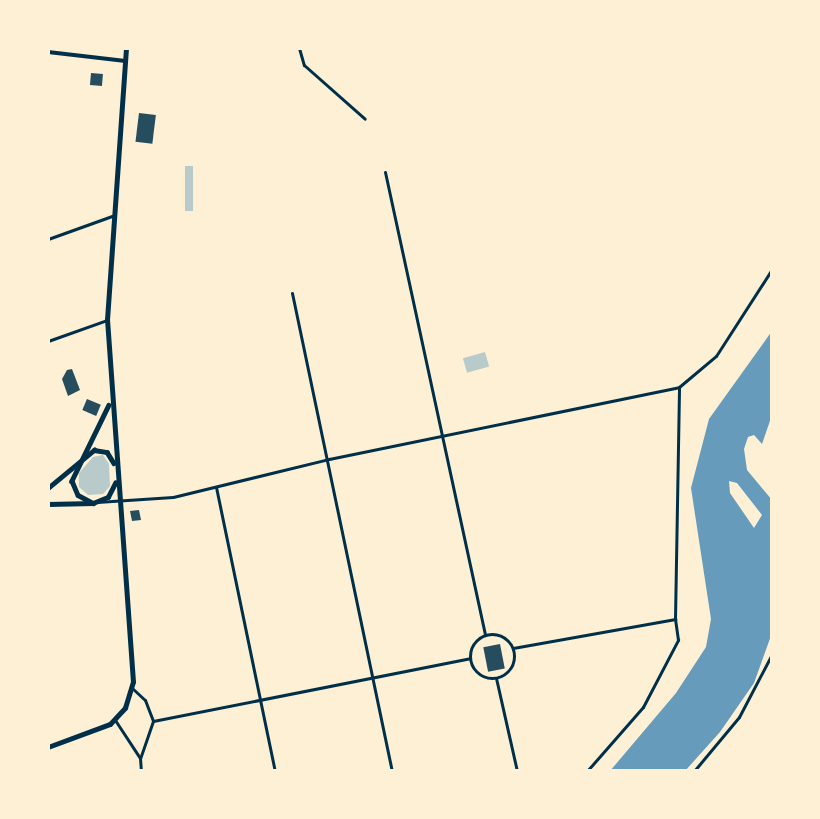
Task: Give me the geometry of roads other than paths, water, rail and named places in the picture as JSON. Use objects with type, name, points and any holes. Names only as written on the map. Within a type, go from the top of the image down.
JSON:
[{"type":"main road","points":[[48,747],[101,729],[114,720],[132,688],[110,403],[107,320],[112,216],[126,48]]},
{"type":"main road","points":[[94,502],[79,496],[73,485],[74,472],[97,435],[110,403]]},
{"type":"main road","points":[[48,488],[93,450],[106,451],[116,473],[111,494],[94,502],[48,504]]},
{"type":"street","points":[[299,48],[304,65],[365,119]]},
{"type":"street","points":[[48,52],[125,61]]},
{"type":"street","points":[[386,172],[485,635]]},
{"type":"street","points":[[48,239],[112,216]]},
{"type":"street","points":[[94,502],[119,502],[216,487],[330,459],[679,387],[716,356],[772,269]]},
{"type":"street","points":[[292,293],[330,459],[392,771]]},
{"type":"street","points":[[48,341],[107,320]]},
{"type":"street","points":[[587,771],[643,707],[678,640],[675,619],[679,387]]},
{"type":"street","points":[[216,487],[275,771]]},
{"type":"street","points":[[513,648],[675,619]]},
{"type":"street","points":[[485,635],[502,636],[513,648],[511,667],[496,678],[479,673],[471,658],[476,642],[485,635]]},
{"type":"street","points":[[694,771],[739,717],[772,654]]},
{"type":"street","points":[[153,721],[471,658]]},
{"type":"street","points":[[496,678],[515,770]]},
{"type":"street","points":[[132,688],[145,700],[153,721],[140,758],[141,771]]},
{"type":"street","points":[[114,720],[140,758]]},
{"type":"water","points":[[772,331],[772,415],[762,444],[754,435],[748,437],[744,449],[747,470],[772,500],[772,633],[754,683],[720,732],[685,771],[610,771],[676,693],[706,647],[711,619],[691,488],[709,419]],"holes":[[[729,481],[737,483],[762,515],[754,528],[730,493]]]}]
